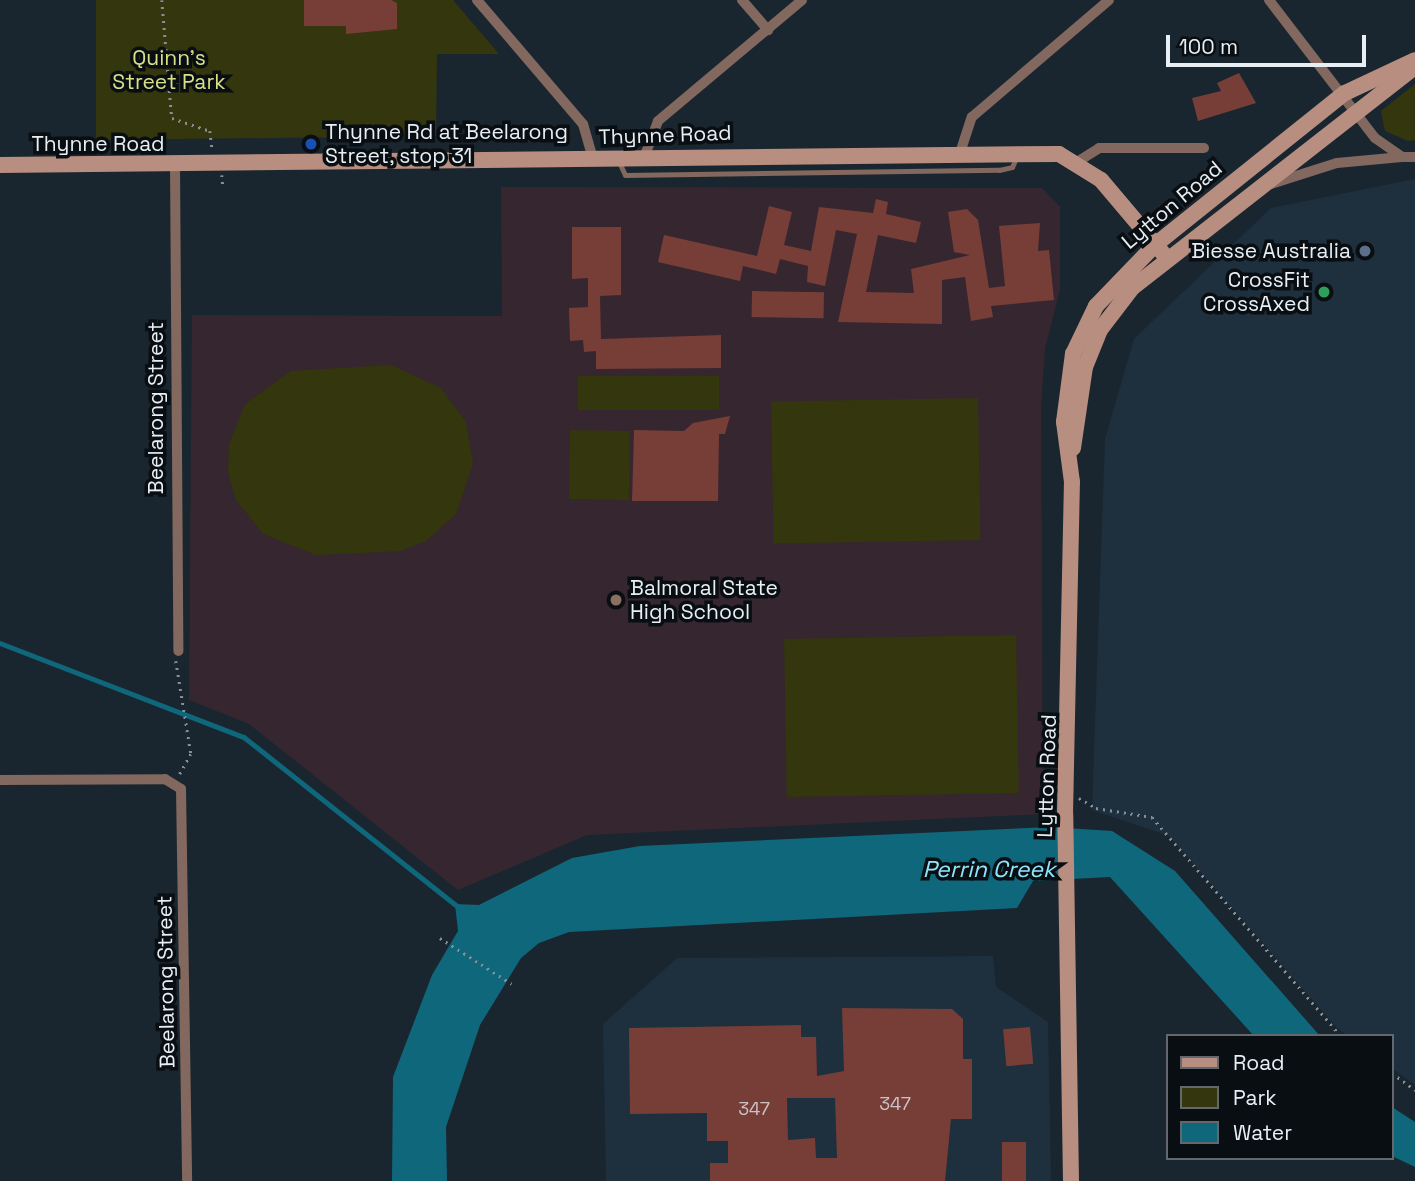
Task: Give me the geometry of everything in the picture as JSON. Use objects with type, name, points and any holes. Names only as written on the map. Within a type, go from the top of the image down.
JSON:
[{"type":"main road","name":"Lytton Road","points":[[1071,1181],[1065,814],[1073,654],[1071,457],[1065,400],[1081,332],[1108,291],[1155,245],[1345,93],[1415,60]]},
{"type":"main road","name":"Lytton Road","points":[[1071,457],[1080,386],[1100,330],[1132,288],[1357,109],[1415,67]]},
{"type":"main road","name":"Thynne Road","points":[[0,165],[960,153],[1018,153],[1077,162]]},
{"type":"main road","points":[[1077,162],[1101,180],[1167,258]]},
{"type":"street","points":[[477,0],[583,124],[593,158]]},
{"type":"street","points":[[742,0],[768,30]]},
{"type":"street","points":[[645,155],[658,121],[802,0]]},
{"type":"street","points":[[960,153],[972,117],[1109,0]]},
{"type":"street","points":[[1269,0],[1345,93],[1375,138],[1402,157]]},
{"type":"street","points":[[1077,162],[1099,148],[1204,148]]},
{"type":"street","points":[[1253,191],[1337,163],[1415,157]]},
{"type":"street","name":"Beelarong Street","points":[[175,164],[178,651]]},
{"type":"street","points":[[0,780],[165,779],[177,785]]},
{"type":"street","name":"Beelarong Street","points":[[177,785],[183,799],[187,1181]]},
{"type":"lane","points":[[616,157],[625,175],[999,170],[1012,167],[1018,153]]},
{"type":"path","points":[[162,0],[172,118],[180,126],[202,125],[212,141]]},
{"type":"path","points":[[177,785],[191,754],[181,715],[178,651]]},
{"type":"path","points":[[1066,796],[1096,808],[1152,817],[1338,1034]]},
{"type":"path","points":[[440,938],[512,984]]},
{"type":"path","points":[[1394,1074],[1415,1090]]},
{"type":"shaded area","points":[[1415,179],[1415,1085],[1394,1069],[1394,1034],[1345,1034],[1337,1028],[1169,836],[1092,810],[1105,439],[1134,339],[1271,208]]},
{"type":"shaded area","name":"Balmoral State High School","points":[[501,187],[1042,188],[1060,207],[1060,290],[1045,348],[1041,409],[1043,814],[587,835],[458,890],[249,724],[189,700],[192,315],[502,316]]},
{"type":"shaded area","points":[[993,956],[996,987],[1048,1022],[1051,1181],[606,1181],[603,1024],[677,958]]},
{"type":"green space","name":"Quinn's Street Park","points":[[96,0],[453,0],[499,54],[437,54],[436,136],[96,140]]},
{"type":"green space","points":[[1415,84],[1415,140],[1408,141],[1385,131],[1381,111]]},
{"type":"green space","points":[[391,365],[441,388],[466,422],[473,463],[456,514],[426,541],[400,551],[316,555],[263,534],[236,500],[228,473],[229,444],[245,404],[291,371]]},
{"type":"green space","points":[[578,376],[719,376],[719,410],[578,410]]},
{"type":"green space","points":[[978,398],[980,540],[774,544],[771,402]]},
{"type":"green space","points":[[570,430],[630,431],[629,500],[569,499]]},
{"type":"green space","points":[[1016,635],[1019,793],[787,797],[784,639]]},
{"type":"water","name":"Perrin Creek","points":[[1050,827],[1112,831],[1175,871],[1318,1034],[1252,1034],[1110,877],[1033,881],[1017,908],[569,932],[539,943],[521,958],[480,1025],[446,1127],[447,1181],[392,1181],[393,1077],[432,975],[458,931],[455,904],[479,905],[572,858],[640,846]]},
{"type":"water","points":[[1394,1108],[1415,1122],[1415,1167],[1394,1157]]},
{"type":"building","points":[[304,0],[391,0],[397,3],[397,29],[346,34],[346,26],[304,26]]},
{"type":"building","points":[[1239,73],[1256,103],[1198,121],[1192,98],[1221,91],[1217,83]]},
{"type":"building","points":[[876,199],[888,202],[886,214],[921,222],[916,243],[878,235],[866,292],[914,293],[911,269],[970,255],[954,252],[948,212],[967,209],[978,220],[989,288],[1005,286],[999,226],[1040,223],[1038,251],[1049,250],[1054,300],[991,306],[993,317],[971,321],[965,277],[942,280],[942,324],[838,322],[857,234],[836,230],[825,286],[807,282],[808,266],[780,259],[776,274],[743,266],[740,281],[658,262],[664,235],[757,256],[769,206],[792,212],[784,245],[811,251],[819,207],[873,213]]},
{"type":"building","points":[[572,227],[621,227],[621,295],[600,296],[601,339],[721,335],[721,368],[596,369],[596,351],[584,352],[583,340],[570,341],[569,308],[588,307],[588,278],[572,279]]},
{"type":"building","points":[[752,291],[824,292],[824,318],[752,317]]},
{"type":"building","points":[[730,416],[725,434],[719,434],[718,501],[632,501],[634,430],[684,431],[693,423]]},
{"type":"building","points":[[842,1008],[952,1009],[963,1019],[963,1059],[972,1059],[972,1119],[951,1119],[945,1181],[710,1181],[710,1163],[728,1163],[728,1141],[707,1141],[707,1113],[630,1114],[629,1028],[801,1025],[801,1037],[816,1037],[817,1076],[844,1071]],"holes":[[[787,1098],[835,1098],[837,1158],[816,1158],[815,1138],[788,1140]]]},
{"type":"building","points":[[1030,1027],[1033,1064],[1006,1066],[1003,1029]]},
{"type":"building","points":[[1002,1142],[1026,1142],[1026,1181],[1002,1181]]},
{"type":"waterway","points":[[0,643],[244,737],[457,906]]},
{"type":"place","name":"Thynne Rd at Beelarong Street, stop 31","points":[[311,144]]},
{"type":"place","name":"Biesse Australia","points":[[1365,251]]},
{"type":"place","name":"CrossFit CrossAxed","points":[[1324,292]]},
{"type":"place","name":"Balmoral State High School","points":[[616,600]]}]
